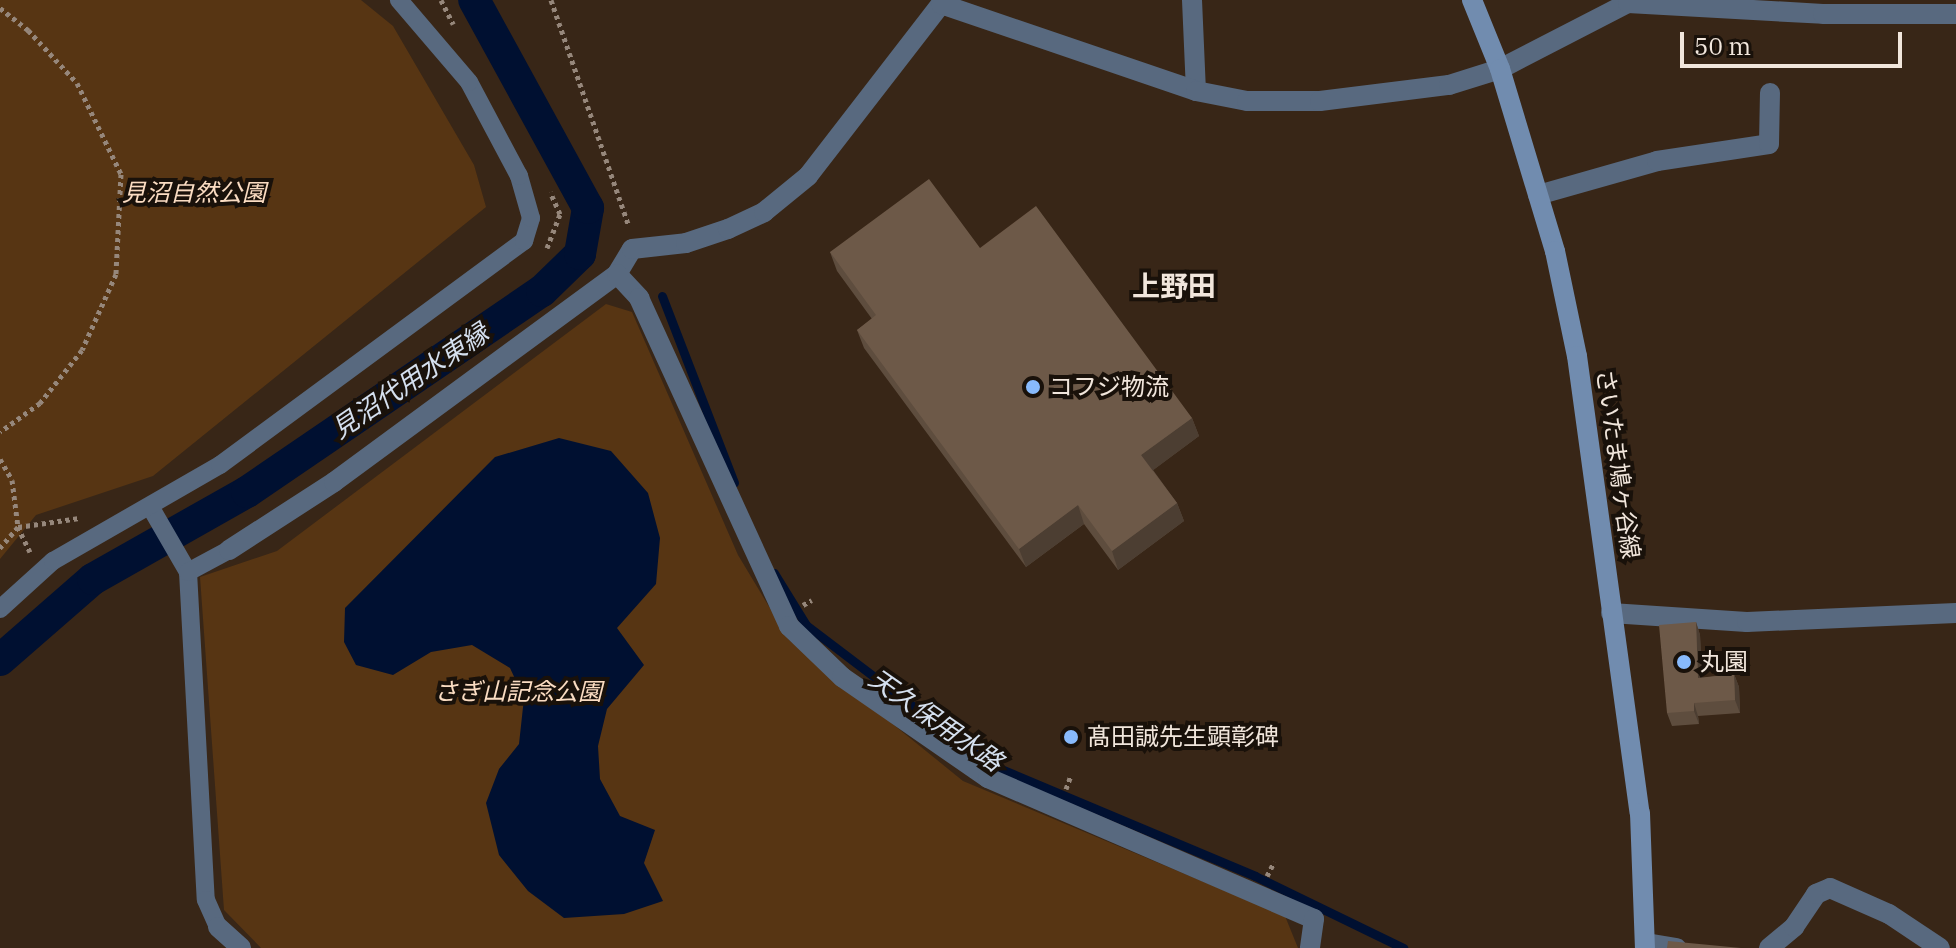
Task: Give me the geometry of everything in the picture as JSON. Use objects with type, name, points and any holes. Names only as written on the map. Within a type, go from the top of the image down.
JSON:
[{"type":"main road","name":"さいたま鳩ヶ谷線","points":[[1472,0],[1500,69],[1538,195],[1577,356],[1640,813],[1645,946]]},
{"type":"street","points":[[1192,0],[1196,91]]},
{"type":"street","points":[[229,550],[334,482],[617,274],[632,249],[686,243],[764,212],[808,176],[941,4],[1196,91],[1247,101],[1320,101],[1449,85],[1500,69],[1628,3],[1823,14],[1956,14]]},
{"type":"street","points":[[1538,195],[1657,161],[1769,144],[1770,93]]},
{"type":"street","points":[[617,274],[639,298],[789,626],[842,677],[988,778],[1314,919],[1310,948]]},
{"type":"street","points":[[1611,613],[1747,622],[1956,613]]},
{"type":"street","points":[[1769,948],[1794,927],[1816,894],[1830,888],[1877,908],[1940,948]]},
{"type":"street","points":[[218,927],[241,948]]},
{"type":"street","points":[[1645,946],[1677,948]]},
{"type":"lane","points":[[0,609],[53,561],[154,515],[524,241],[531,228],[519,176],[469,82],[399,0]]},
{"type":"lane","points":[[154,515],[185,568],[206,900],[218,927]]},
{"type":"lane","points":[[185,568],[229,550]]},
{"type":"path","points":[[441,0],[456,30]]},
{"type":"path","points":[[551,0],[621,196],[632,249]]},
{"type":"path","points":[[0,8],[28,30],[77,83],[121,174],[116,274],[82,350],[40,403],[0,432]]},
{"type":"path","points":[[533,257],[552,244],[559,226],[560,214],[546,185]]},
{"type":"path","points":[[0,459],[12,480],[18,527],[0,548]]},
{"type":"green space","name":"見沼自然公園","points":[[0,0],[361,0],[393,26],[474,165],[486,207],[153,476],[36,515],[0,559]]},
{"type":"green space","name":"さぎ山記念公園","points":[[606,304],[632,312],[738,555],[789,640],[963,781],[1285,916],[1298,948],[261,948],[224,910],[200,577],[277,551]]},
{"type":"water","points":[[559,438],[611,451],[648,493],[660,538],[656,584],[617,628],[644,665],[607,709],[598,746],[600,779],[620,816],[655,830],[644,863],[663,901],[624,914],[564,918],[528,891],[499,855],[486,803],[499,769],[519,744],[524,698],[510,668],[472,645],[431,652],[393,675],[356,665],[344,642],[345,608],[495,457]]},
{"type":"building","points":[[929,179],[980,248],[1036,206],[1192,418],[1141,455],[1177,503],[1112,551],[1078,505],[1019,549],[857,330],[876,315],[830,252]]},
{"type":"building","name":"丸園","points":[[1696,622],[1698,678],[1734,674],[1735,700],[1694,703],[1694,711],[1667,713],[1659,625]]},
{"type":"building","points":[[1668,941],[1741,948],[1667,948]]},
{"type":"waterway","name":"見沼代用水東縁","points":[[0,660],[93,579],[247,492],[542,291],[580,254],[588,208],[474,0]]},
{"type":"waterway","name":"天久保用水路","points":[[662,296],[734,483]]},
{"type":"waterway","name":"天久保用水路","points":[[774,573],[806,625],[989,764],[1255,876],[1403,948]]},
{"type":"place","name":"コフジ物流","points":[[1033,387]]},
{"type":"place","name":"丸園","points":[[1684,662]]},
{"type":"place","name":"髙田誠先生顕彰碑","points":[[1071,737]]},
{"type":"district","name":"上野田","points":[[1174,286]]}]
